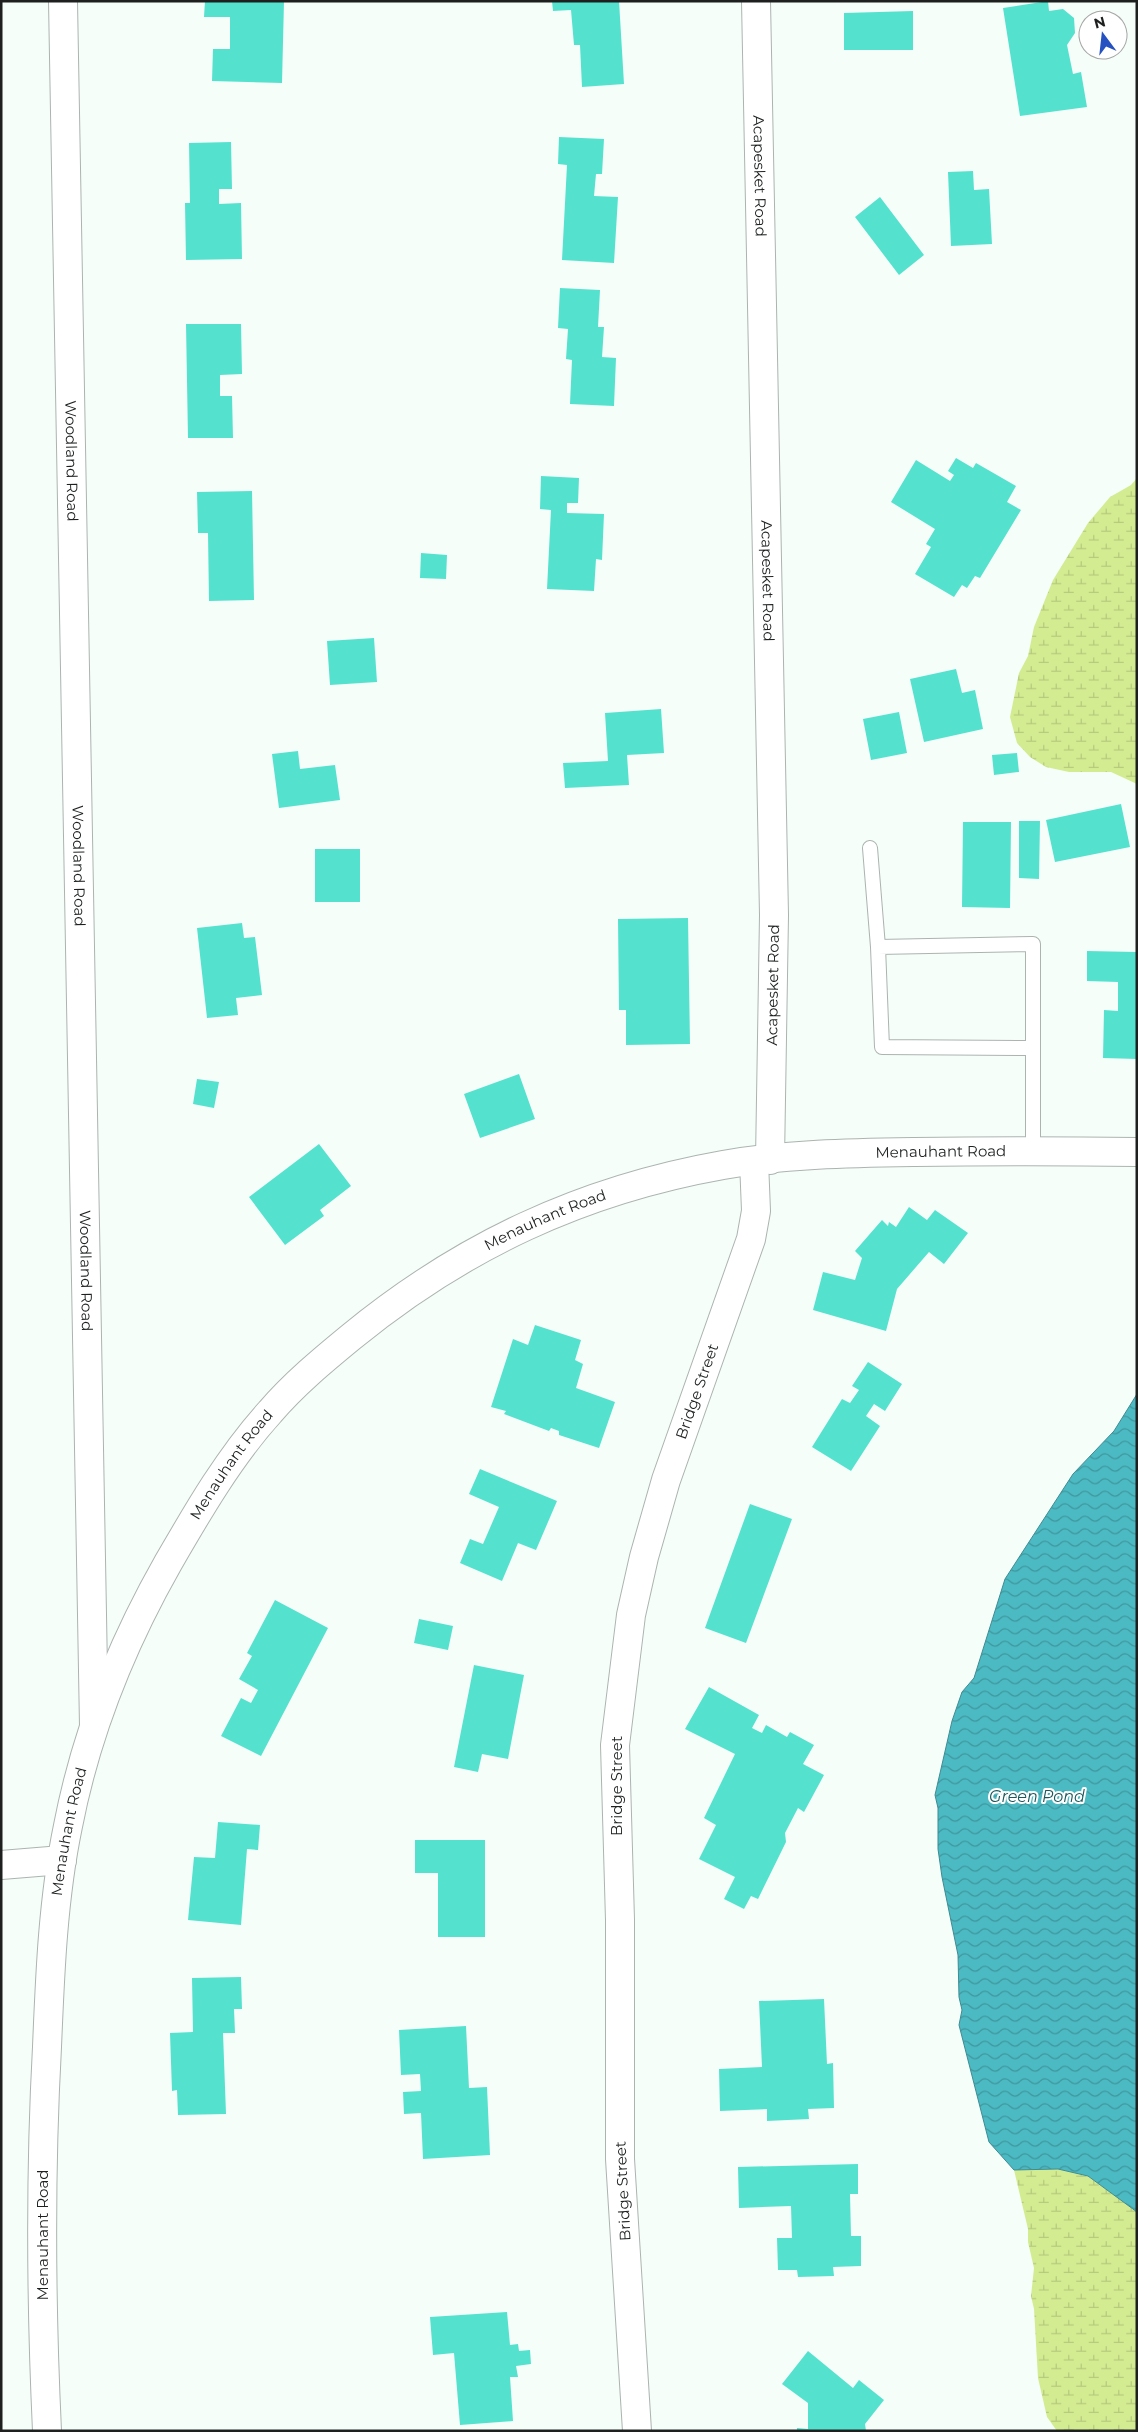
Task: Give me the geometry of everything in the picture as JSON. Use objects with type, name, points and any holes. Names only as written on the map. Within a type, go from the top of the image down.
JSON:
[{"type":"main road","name":"Woodland Road","points":[[63,1],[94,1730]]},
{"type":"main road","name":"Acapesket Road","points":[[756,1],[774,915],[762,1160]]},
{"type":"main road","name":"Menauhant Road","points":[[47,2431],[41,2235],[43,2132],[51,1955],[68,1823],[94,1730],[110,1682],[146,1601],[193,1519],[268,1413],[321,1361],[427,1279],[490,1243],[550,1214],[610,1192],[667,1177],[762,1160],[851,1153],[1033,1150],[1137,1152]]},
{"type":"main road","name":"Bridge Street","points":[[636,2431],[620,2160],[620,1920],[615,1745],[631,1615],[644,1557],[666,1480],[751,1239],[762,1160]]},
{"type":"main road","points":[[1,1865],[62,1860]]},
{"type":"lane","points":[[870,848],[878,947],[882,1046],[1033,1048]]},
{"type":"lane","points":[[878,947],[1033,944],[1033,1150]]},
{"type":"green space","points":[[1137,478],[1137,784],[1111,772],[1069,772],[1046,767],[1030,757],[1017,743],[1010,717],[1019,673],[1028,656],[1034,627],[1053,580],[1088,523],[1110,497],[1131,485]]},
{"type":"green space","points":[[1058,2169],[1088,2176],[1137,2212],[1137,2431],[1057,2431],[1047,2417],[1038,2378],[1034,2309],[1031,2296],[1034,2268],[1028,2242],[1028,2229],[1014,2170]]},
{"type":"water","name":"Green Pond","points":[[1137,1394],[1137,2212],[1088,2176],[1058,2169],[1014,2170],[989,2142],[959,2025],[962,2010],[959,1997],[958,1955],[942,1877],[938,1849],[938,1808],[935,1795],[952,1721],[962,1692],[974,1678],[1005,1579],[1073,1474],[1114,1431]]},
{"type":"building","points":[[205,1],[284,1],[282,83],[212,81],[213,49],[230,49],[230,17],[204,17]]},
{"type":"building","points":[[552,1],[619,1],[624,84],[582,87],[580,45],[574,45],[571,10],[553,11]]},
{"type":"building","points":[[1048,1],[1049,11],[1063,9],[1074,18],[1075,33],[1067,45],[1073,74],[1081,72],[1087,107],[1020,116],[1003,8]]},
{"type":"building","points":[[913,11],[913,50],[844,50],[844,13]]},
{"type":"building","points":[[559,137],[604,139],[602,174],[596,174],[594,196],[618,197],[614,263],[562,260],[567,165],[558,164]]},
{"type":"building","points":[[231,142],[232,189],[219,189],[219,204],[241,203],[242,259],[186,260],[185,203],[190,203],[189,143]]},
{"type":"building","points":[[973,171],[974,190],[989,189],[992,244],[951,246],[948,172]]},
{"type":"building","points":[[880,197],[924,255],[899,275],[855,217]]},
{"type":"building","points":[[560,288],[600,290],[598,327],[604,327],[602,357],[616,358],[614,406],[570,404],[572,360],[566,359],[568,329],[558,328]]},
{"type":"building","points":[[186,324],[241,324],[242,374],[220,375],[220,396],[232,396],[233,438],[188,438]]},
{"type":"building","points":[[956,458],[973,468],[976,463],[1016,486],[1007,502],[1021,510],[980,578],[975,576],[967,588],[962,585],[954,597],[915,574],[931,547],[926,544],[935,529],[891,502],[916,460],[950,481],[954,475],[948,471]]},
{"type":"building","points":[[541,476],[579,478],[578,503],[567,503],[567,513],[604,514],[602,560],[596,559],[594,591],[547,589],[551,510],[540,509]]},
{"type":"building","points":[[252,491],[254,600],[209,601],[208,533],[198,533],[197,492]]},
{"type":"building","points":[[421,553],[447,555],[446,579],[420,578]]},
{"type":"building","points":[[374,638],[377,682],[330,685],[327,641]]},
{"type":"building","points":[[956,669],[962,693],[975,690],[983,729],[924,742],[910,679]]},
{"type":"building","points":[[661,709],[664,753],[627,755],[629,785],[565,788],[563,763],[608,761],[605,713]]},
{"type":"building","points":[[899,712],[907,753],[871,760],[863,719]]},
{"type":"building","points":[[298,751],[300,769],[335,765],[340,800],[279,808],[272,754]]},
{"type":"building","points":[[1017,753],[1019,772],[994,775],[992,755]]},
{"type":"building","points":[[1121,804],[1130,847],[1055,862],[1046,820]]},
{"type":"building","points":[[1019,821],[1040,821],[1039,879],[1019,878]]},
{"type":"building","points":[[963,822],[1011,822],[1010,908],[962,907]]},
{"type":"building","points":[[315,849],[360,849],[360,902],[315,902]]},
{"type":"building","points":[[688,918],[690,1044],[626,1045],[626,1010],[619,1010],[618,919]]},
{"type":"building","points":[[242,923],[244,938],[255,937],[262,995],[236,998],[238,1015],[207,1018],[197,928]]},
{"type":"building","points":[[1087,951],[1137,952],[1137,1059],[1103,1058],[1104,1010],[1118,1011],[1118,982],[1087,981]]},
{"type":"building","points":[[519,1074],[535,1119],[480,1138],[464,1094]]},
{"type":"building","points":[[197,1079],[219,1082],[214,1108],[193,1104]]},
{"type":"building","points":[[319,1144],[351,1186],[320,1210],[324,1216],[285,1245],[249,1197]]},
{"type":"building","points":[[909,1207],[927,1220],[935,1210],[968,1233],[944,1264],[929,1252],[897,1289],[886,1331],[813,1310],[823,1272],[855,1280],[862,1258],[855,1251],[882,1220],[888,1226],[889,1222],[896,1227]]},
{"type":"building","points":[[535,1325],[581,1340],[575,1360],[583,1364],[576,1388],[615,1402],[599,1448],[559,1435],[559,1431],[551,1428],[549,1431],[504,1414],[506,1411],[491,1407],[513,1339],[528,1345]]},
{"type":"building","points":[[868,1362],[902,1384],[885,1411],[874,1404],[866,1416],[880,1426],[851,1471],[812,1447],[842,1399],[850,1403],[859,1390],[852,1386]]},
{"type":"building","points":[[480,1469],[557,1501],[536,1550],[518,1543],[502,1581],[460,1563],[470,1539],[483,1544],[499,1507],[469,1494]]},
{"type":"building","points":[[750,1504],[792,1519],[746,1643],[705,1628]]},
{"type":"building","points":[[275,1600],[328,1628],[261,1756],[221,1736],[241,1698],[251,1703],[258,1690],[239,1679],[252,1656],[247,1653]]},
{"type":"building","points":[[419,1619],[453,1626],[448,1650],[414,1643]]},
{"type":"building","points":[[474,1665],[524,1675],[508,1759],[482,1754],[478,1772],[454,1767]]},
{"type":"building","points":[[709,1687],[759,1715],[752,1728],[762,1733],[766,1725],[787,1737],[790,1732],[814,1745],[803,1764],[824,1775],[804,1812],[798,1808],[785,1833],[786,1842],[758,1899],[751,1896],[744,1909],[724,1899],[735,1877],[699,1859],[716,1825],[704,1818],[735,1754],[685,1729]]},
{"type":"building","points":[[218,1822],[260,1825],[258,1850],[247,1849],[241,1925],[188,1920],[194,1857],[215,1858]]},
{"type":"building","points":[[415,1840],[485,1840],[485,1937],[438,1937],[438,1873],[415,1873]]},
{"type":"building","points":[[241,1977],[242,2009],[234,2009],[235,2033],[223,2033],[226,2114],[178,2115],[177,2090],[172,2091],[170,2033],[193,2032],[192,1978]]},
{"type":"building","points":[[824,1999],[827,2064],[833,2063],[834,2108],[808,2109],[809,2119],[767,2121],[767,2109],[720,2111],[719,2069],[762,2067],[759,2001]]},
{"type":"building","points":[[466,2026],[469,2088],[487,2087],[490,2155],[423,2159],[421,2113],[404,2114],[403,2092],[421,2091],[420,2074],[401,2075],[399,2030]]},
{"type":"building","points":[[858,2164],[858,2194],[850,2194],[851,2236],[861,2236],[861,2266],[833,2267],[834,2276],[798,2277],[797,2270],[778,2270],[777,2238],[792,2238],[791,2206],[739,2208],[738,2167]]},
{"type":"building","points":[[507,2312],[510,2345],[518,2344],[519,2351],[530,2350],[531,2364],[516,2366],[518,2377],[510,2377],[513,2421],[460,2425],[454,2353],[433,2355],[430,2317]]},
{"type":"building","points":[[808,2351],[853,2388],[859,2380],[884,2400],[865,2424],[866,2431],[797,2431],[797,2428],[808,2429],[808,2403],[782,2384]]}]
